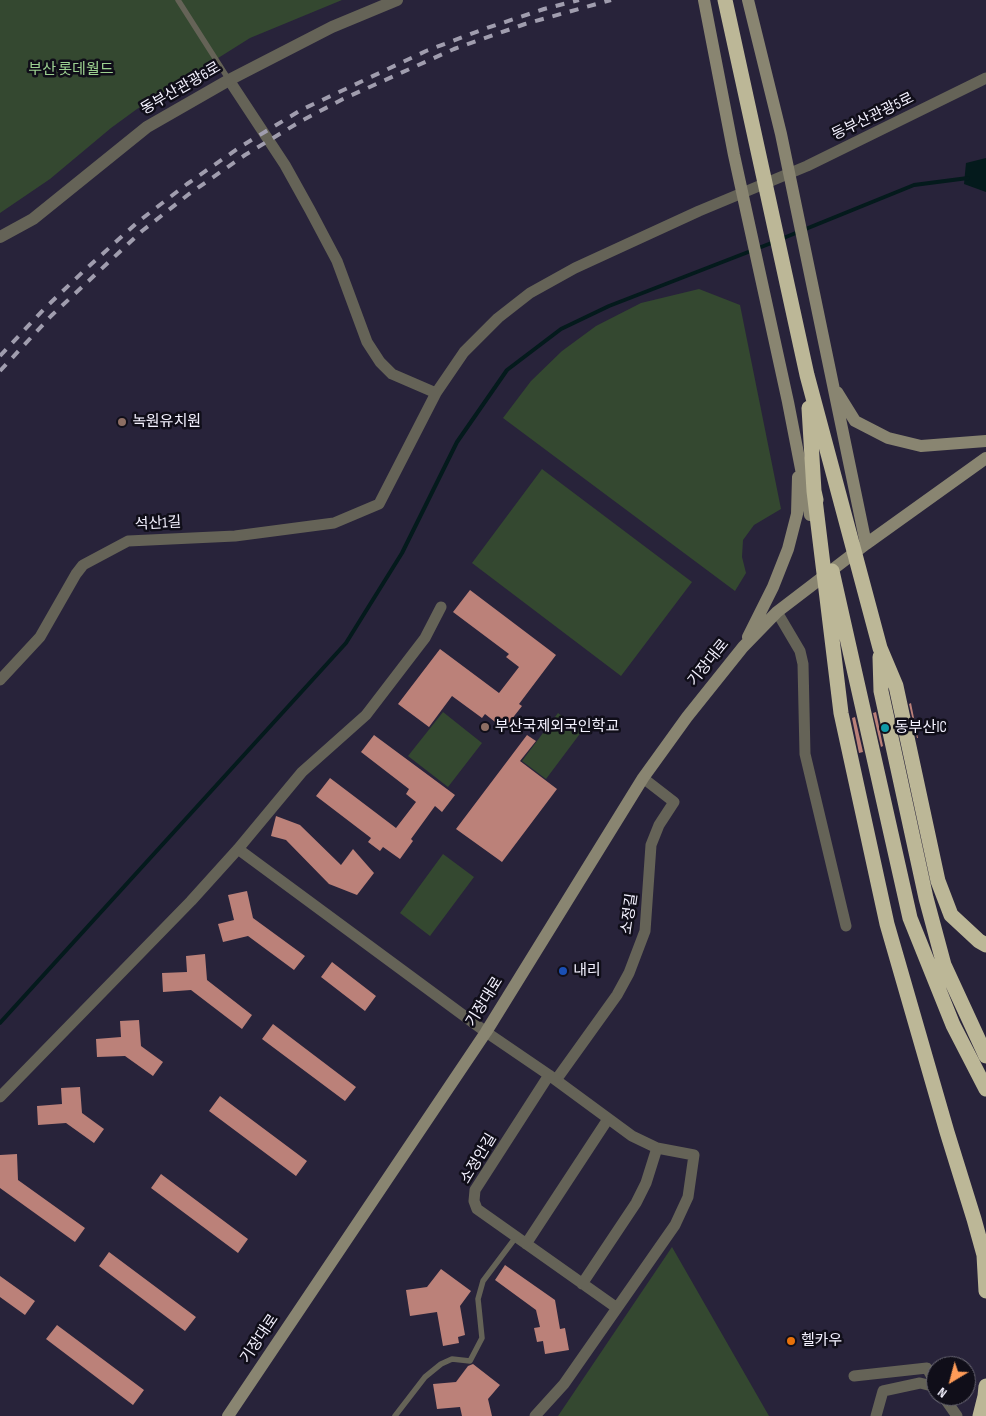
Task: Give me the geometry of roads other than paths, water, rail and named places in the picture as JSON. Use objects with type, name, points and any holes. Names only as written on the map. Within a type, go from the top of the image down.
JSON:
[{"type":"highway","points":[[725,0],[807,375],[880,648],[896,686],[938,881],[952,915],[979,942],[986,945]]},
{"type":"highway","points":[[807,375],[814,491],[841,713],[887,924],[984,1255],[986,1291]]},
{"type":"highway","points":[[814,491],[910,918],[953,1026],[986,1090]]},
{"type":"highway","points":[[880,648],[881,691],[926,898],[944,966],[986,1056]]},
{"type":"highway","points":[[980,1416],[986,1386]]},
{"type":"main road","points":[[704,0],[734,155],[788,402],[822,576]]},
{"type":"main road","points":[[748,0],[782,134],[866,544]]},
{"type":"main road","points":[[832,384],[856,421],[888,438],[921,446],[986,441]]},
{"type":"main road","points":[[743,647],[773,587],[788,549],[797,514],[798,472],[788,402]]},
{"type":"main road","name":"기장대로","points":[[228,1416],[486,1032],[643,778],[687,717],[743,647],[777,612],[822,576],[986,458]]},
{"type":"street","name":"동부산관광6로","points":[[0,237],[32,219],[147,127],[229,80],[332,27],[397,0]]},
{"type":"street","name":"동부산관광5로","points":[[379,504],[436,394],[464,352],[498,318],[530,293],[575,268],[699,211],[806,166],[986,78]]},
{"type":"street","points":[[229,80],[285,165],[310,210],[337,261],[367,342],[380,362],[392,374],[436,394]]},
{"type":"street","name":"석산1길","points":[[0,680],[40,637],[76,574],[83,566],[128,541],[235,536],[334,523],[379,504]]},
{"type":"street","points":[[0,1097],[191,900],[302,772],[366,715],[425,638],[441,607]]},
{"type":"street","points":[[777,612],[800,651],[803,664],[805,754],[846,926]]},
{"type":"street","name":"소정길","points":[[552,1078],[617,995],[629,973],[645,931],[652,845],[659,825],[674,802],[643,778]]},
{"type":"street","points":[[238,848],[486,1032],[632,1136],[657,1148],[694,1155],[688,1197],[675,1225],[564,1384],[535,1416]]},
{"type":"street","name":"소정안길","points":[[552,1078],[475,1190],[474,1201],[477,1209],[616,1308]]},
{"type":"street","points":[[526,1244],[608,1119]]},
{"type":"street","points":[[582,1284],[636,1203],[646,1183],[657,1148]]},
{"type":"street","points":[[854,1376],[926,1368]]},
{"type":"street","points":[[876,1416],[882,1391],[926,1384]]},
{"type":"lane","points":[[178,0],[229,80]]},
{"type":"lane","points":[[395,1416],[426,1377],[441,1364],[452,1359],[470,1361],[482,1338],[478,1300],[483,1280],[516,1237]]},
{"type":"waterway","points":[[781,239],[914,185],[968,178]]},
{"type":"waterway","points":[[0,1023],[346,643],[402,553],[457,442],[507,370],[561,329],[609,306],[774,242]]},
{"type":"railway","points":[[0,356],[44,309],[139,221],[240,147],[301,110],[426,51],[484,29],[544,9],[579,0]]},
{"type":"railway","points":[[0,371],[51,316],[142,231],[189,194],[245,155],[301,121],[343,99],[454,49],[525,24],[611,0]]},
{"type":"place","name":"녹원유치원","points":[[122,422]]},
{"type":"place","name":"부산국제외국인학교","points":[[485,727]]},
{"type":"place","name":"동부산IC","points":[[885,728]]},
{"type":"place","name":"내리","points":[[563,971]]},
{"type":"place","name":"헬카우","points":[[791,1341]]},
{"type":"park label","name":"부산 롯데월드","points":[[71,70]]}]
